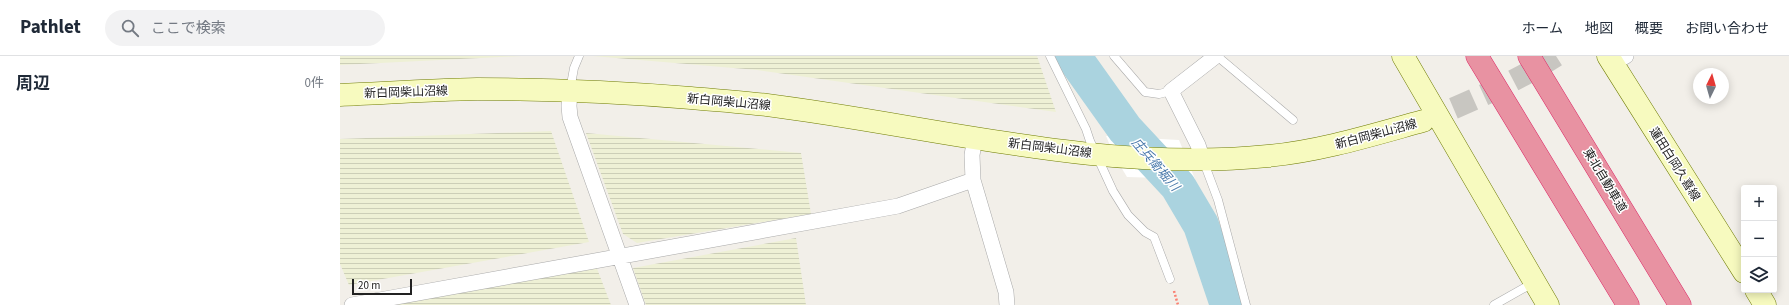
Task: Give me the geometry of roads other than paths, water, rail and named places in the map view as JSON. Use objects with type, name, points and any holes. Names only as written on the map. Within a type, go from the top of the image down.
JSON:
[{"type":"highway","points":[[1477,56],[1628,305]]},
{"type":"highway","name":"東北自動車道","points":[[1529,56],[1680,305]]},
{"type":"street","points":[[1195,159],[1198,145],[1171,91],[1217,56]]},
{"type":"street","points":[[1403,56],[1548,305]]},
{"type":"street","name":"蓮田白岡久喜線","points":[[1616,59],[1741,267]]},
{"type":"street","name":"新白岡柴山沼線","points":[[340,95],[476,89],[570,90],[651,95],[766,105],[1048,149],[1106,155],[1195,159],[1270,156],[1306,151],[1336,145],[1423,121]]},
{"type":"street","points":[[570,90],[570,116],[622,257],[637,305]]},
{"type":"street","points":[[975,138],[972,155],[973,180],[1006,292],[1007,305]]},
{"type":"street","points":[[352,305],[898,206],[973,180]]},
{"type":"street","points":[[1758,293],[1765,305]]},
{"type":"lane","points":[[570,90],[574,68],[579,56]]},
{"type":"lane","points":[[1050,56],[1086,129],[1106,155],[1113,191],[1128,215],[1145,232],[1154,237],[1170,279]]},
{"type":"lane","points":[[1114,56],[1145,92],[1159,94],[1171,91]]},
{"type":"lane","points":[[1217,56],[1294,120]]},
{"type":"lane","points":[[1195,159],[1218,200],[1246,305]]},
{"type":"lane","points":[[1494,305],[1535,282]]},
{"type":"waterway","name":"庄兵衛堀川","points":[[1073,56],[1125,129],[1178,186],[1201,225],[1228,305]]},
{"type":"tunnel","points":[[1423,121],[1508,83],[1556,56]]}]
